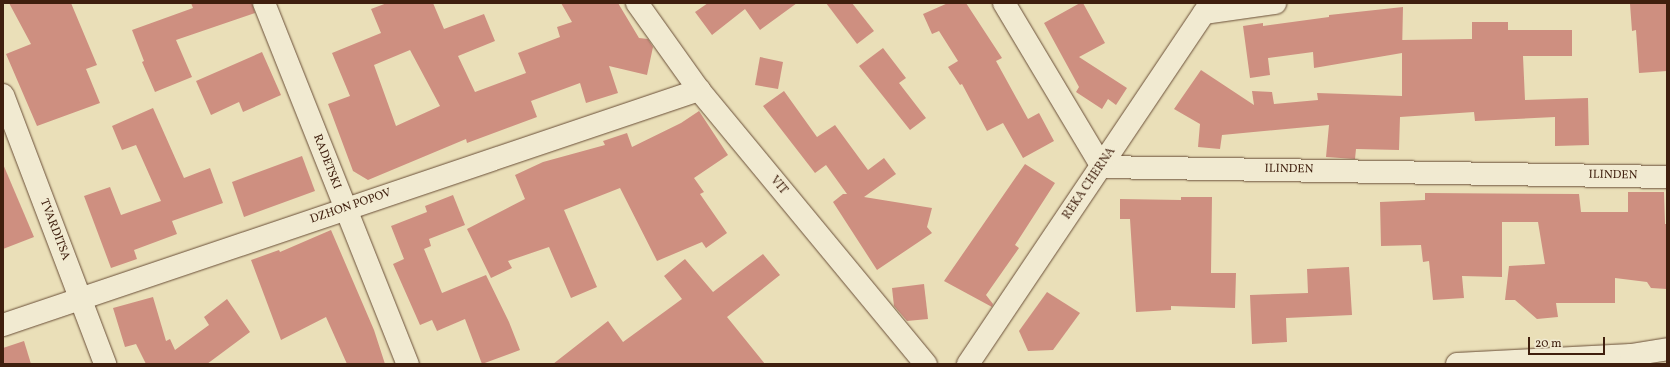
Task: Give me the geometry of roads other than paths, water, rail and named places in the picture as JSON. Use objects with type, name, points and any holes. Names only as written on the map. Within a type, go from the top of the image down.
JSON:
[{"type":"street","name":"RADETSKI","points":[[264,3],[345,210],[408,364]]},
{"type":"street","name":"VIT","points":[[637,3],[699,90],[926,364]]},
{"type":"street","points":[[1004,3],[1102,167]]},
{"type":"street","points":[[1208,8],[1275,3]]},
{"type":"street","name":"REKA CHERNA","points":[[968,364],[1208,8]]},
{"type":"street","name":"DZHON POPOV","points":[[3,325],[699,90]]},
{"type":"street","name":"TVARDITSA","points":[[3,95],[105,364]]},
{"type":"street","name":"ILINDEN","points":[[1102,167],[1667,177]]},
{"type":"street","points":[[1457,364],[1631,354],[1667,349]]}]
